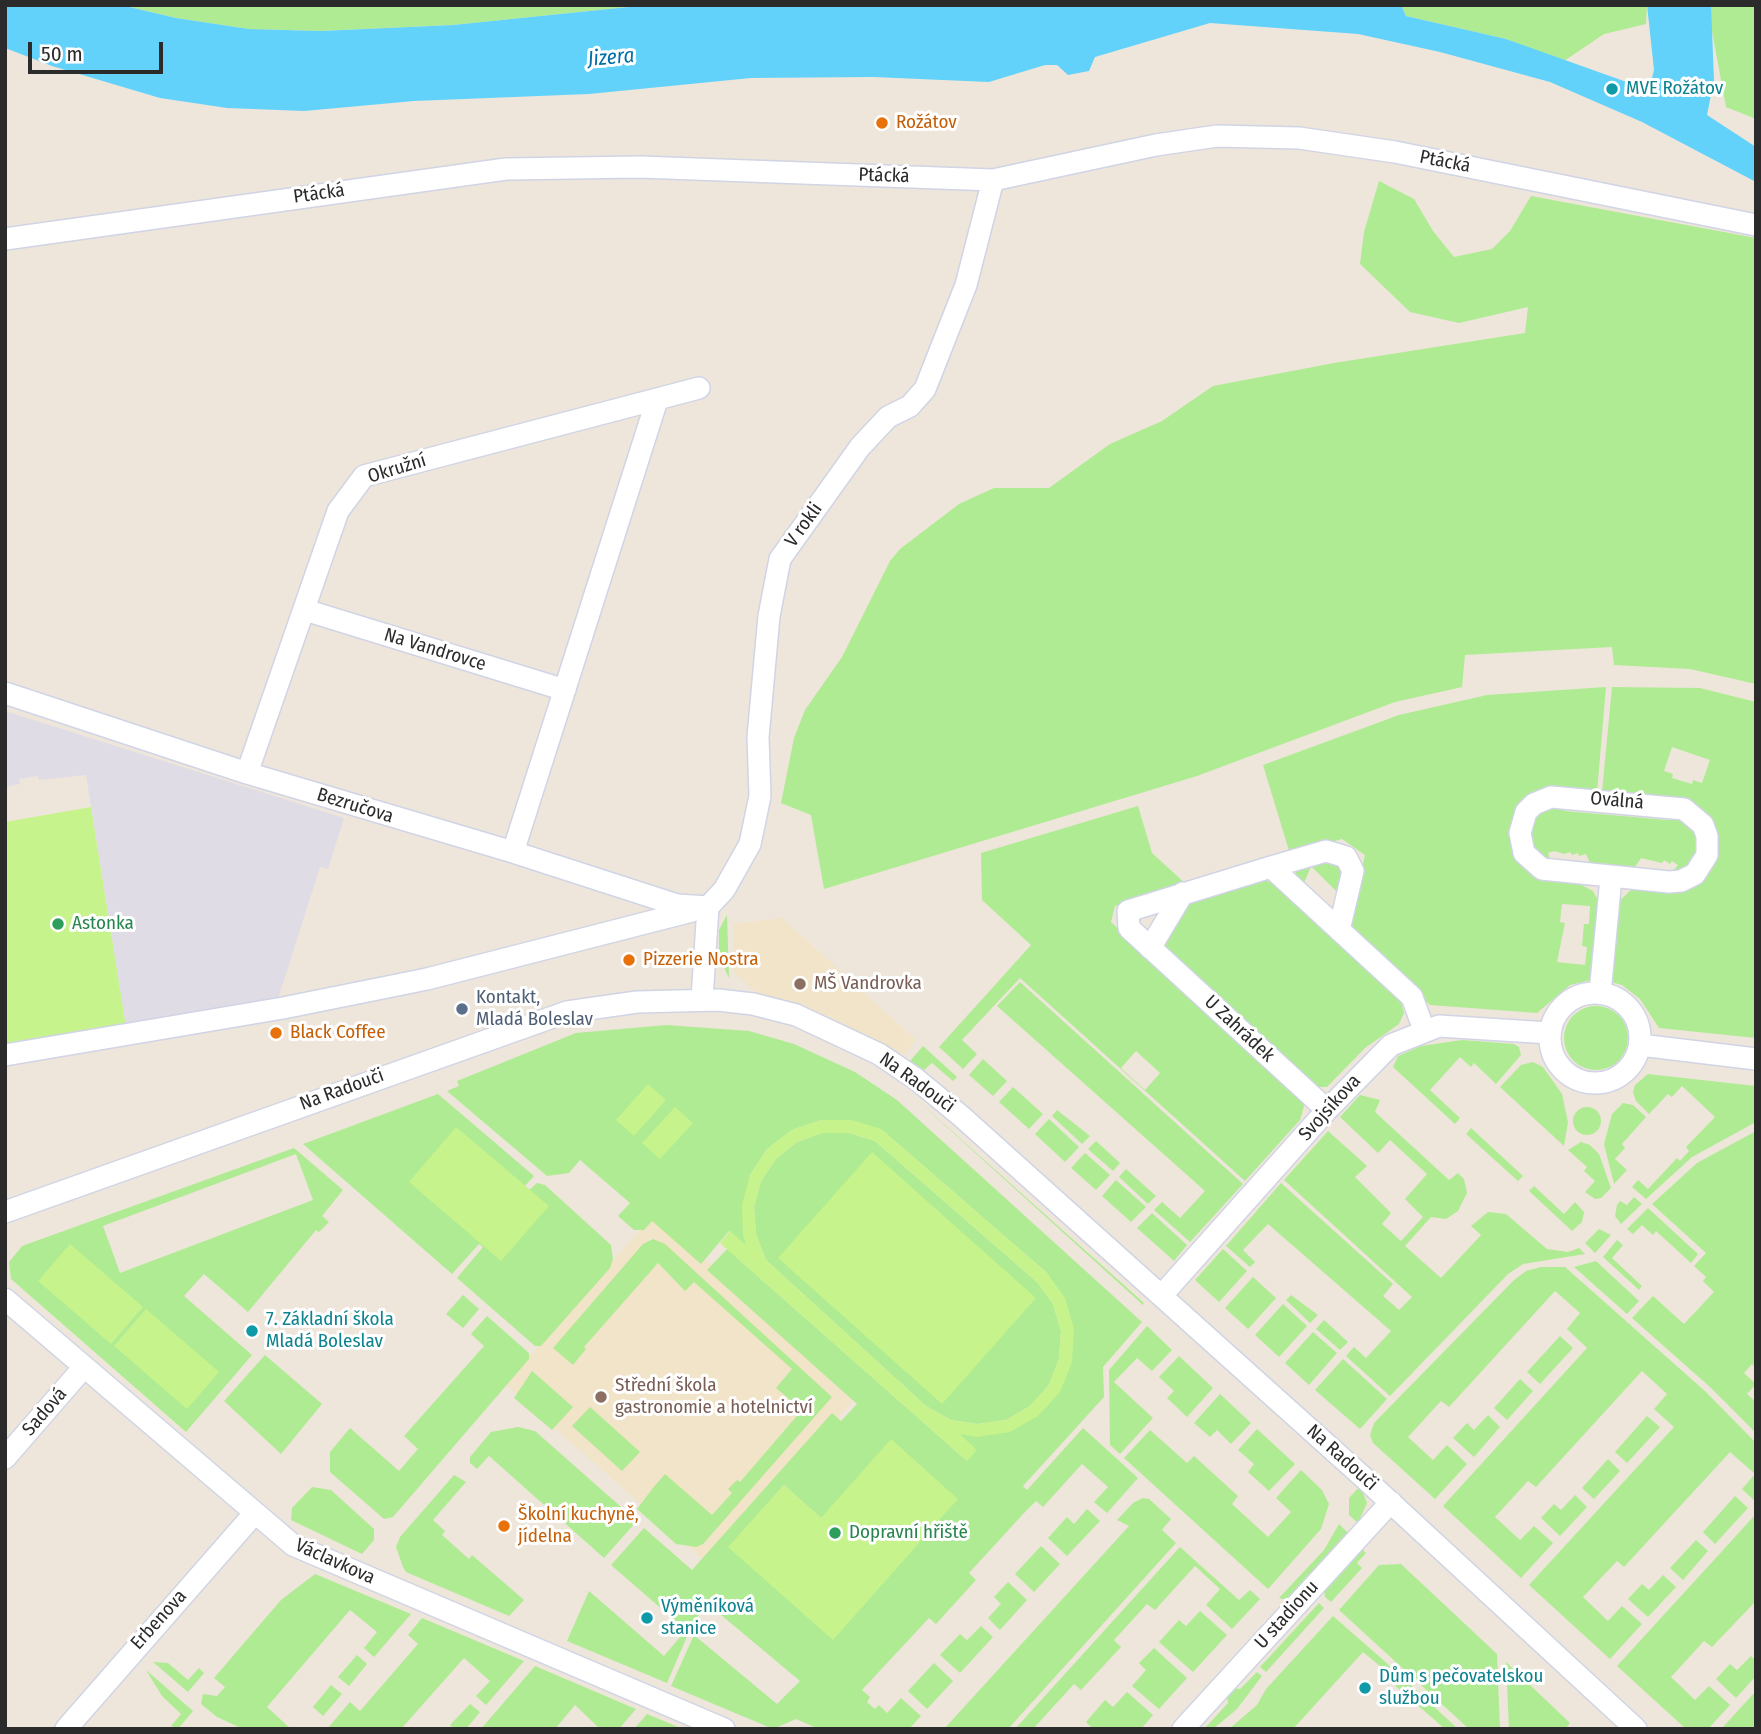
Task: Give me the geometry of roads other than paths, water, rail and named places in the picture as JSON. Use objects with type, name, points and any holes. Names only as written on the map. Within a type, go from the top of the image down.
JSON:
[{"type":"street","name":"Ptácká","points":[[5,239],[506,169],[640,167],[993,180],[1156,145],[1217,136],[1299,138],[1395,152],[1756,225]]},
{"type":"street","name":"V rokli","points":[[708,907],[724,890],[750,844],[760,796],[758,737],[769,616],[779,559],[860,447],[888,417],[910,406],[925,389],[966,285],[993,180]]},
{"type":"street","name":"Okružní","points":[[247,773],[338,511],[364,476],[698,388]]},
{"type":"street","points":[[513,852],[657,400]]},
{"type":"street","name":"Na Vandrovce","points":[[305,610],[565,690]]},
{"type":"street","name":"Bezručova","points":[[5,693],[247,773],[513,852],[677,905],[708,907]]},
{"type":"street","name":"Oválná","points":[[1561,797],[1672,806],[1692,813],[1703,825],[1707,836],[1707,855],[1689,878],[1669,882],[1611,878],[1550,872],[1536,865],[1524,853],[1520,842],[1526,813],[1541,800],[1561,797]]},
{"type":"street","name":"U Zahrádek","points":[[1327,1110],[1129,928],[1128,911],[1326,851],[1346,857],[1353,871],[1339,930]]},
{"type":"street","points":[[1271,867],[1412,997],[1424,1030]]},
{"type":"street","points":[[1600,993],[1611,878]]},
{"type":"street","points":[[1150,948],[1183,893]]},
{"type":"street","points":[[5,1055],[283,1008],[428,979],[708,907],[702,999]]},
{"type":"street","points":[[1600,993],[1617,998],[1631,1010],[1639,1027],[1640,1045],[1633,1063],[1621,1076],[1594,1084],[1576,1080],[1561,1068],[1552,1052],[1550,1033],[1555,1017],[1566,1003],[1582,995],[1600,993]]},
{"type":"street","name":"Na Radouči","points":[[5,1212],[551,1016],[610,1005],[702,999],[753,1004],[796,1015],[848,1037],[889,1061],[984,1135],[1391,1502],[1636,1729]]},
{"type":"street","name":"Svojsíkova","points":[[1163,1295],[1327,1110],[1391,1045],[1424,1030],[1453,1025],[1550,1033]]},
{"type":"street","points":[[1640,1045],[1756,1059]]},
{"type":"street","name":"Václavkova","points":[[5,1299],[293,1545],[724,1729]]},
{"type":"street","name":"Sadová","points":[[5,1458],[84,1367]]},
{"type":"street","name":"U stadionu","points":[[1183,1729],[1391,1502]]},
{"type":"street","name":"Erbenova","points":[[66,1729],[254,1514]]},
{"type":"water","name":"Jizera","points":[[5,5],[121,5],[176,18],[249,29],[321,31],[453,25],[648,5],[1401,5],[1406,16],[1506,39],[1649,90],[1654,70],[1647,5],[1711,5],[1714,80],[1707,115],[1756,147],[1756,182],[1642,122],[1550,82],[1440,52],[1358,34],[1210,23],[1095,57],[1089,71],[1068,75],[1057,65],[1045,65],[989,82],[873,77],[751,78],[589,94],[414,101],[304,111],[227,108],[160,98],[52,66],[5,48]]},
{"type":"place","name":"MVE Rožátov","points":[[1612,89]]},
{"type":"place","name":"Rožátov","points":[[882,123]]},
{"type":"place","name":"Astonka","points":[[58,924]]},
{"type":"place","name":"Pizzerie Nostra","points":[[629,960]]},
{"type":"place","name":"MŠ Vandrovka","points":[[800,984]]},
{"type":"place","name":"Kontakt, Mladá Boleslav","points":[[462,1009]]},
{"type":"place","name":"Black Coffee","points":[[276,1033]]},
{"type":"place","name":"7. Základní škola Mladá Boleslav","points":[[252,1331]]},
{"type":"place","name":"Střední škola gastronomie a hotelnictví","points":[[601,1397]]},
{"type":"place","name":"Školní kuchyně, jídelna","points":[[504,1526]]},
{"type":"place","name":"Dopravní hřiště","points":[[835,1533]]},
{"type":"place","name":"Výměníková stanice","points":[[647,1618]]},
{"type":"place","name":"Dům s pečovatelskou službou","points":[[1365,1688]]}]
